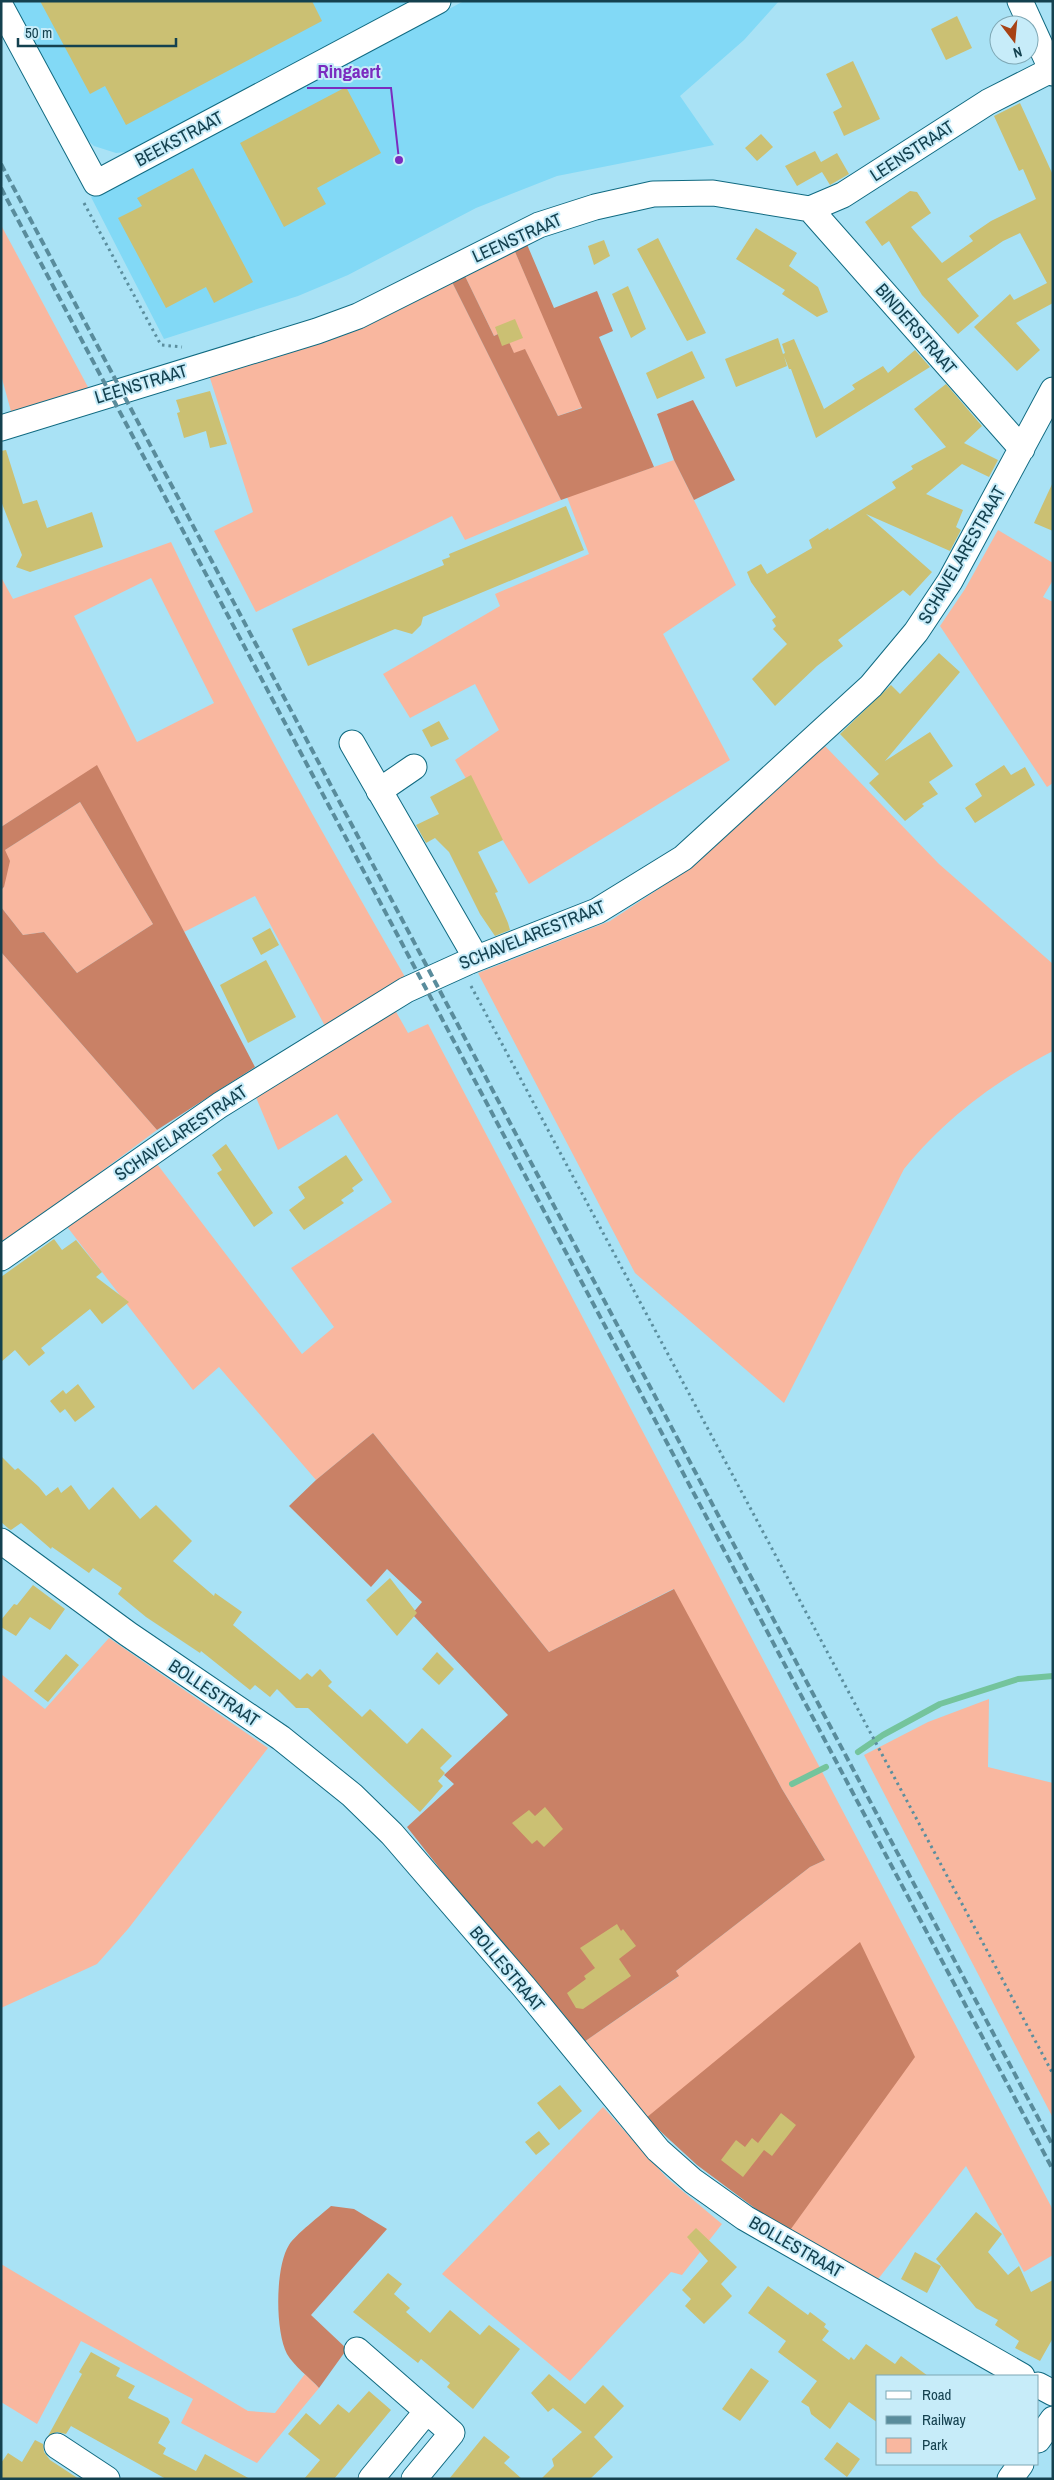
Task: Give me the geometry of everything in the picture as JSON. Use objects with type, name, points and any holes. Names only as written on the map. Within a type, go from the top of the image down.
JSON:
[{"type":"street","name":"BEEKSTRAAT","points":[[1,8],[96,184],[438,1]]},
{"type":"street","points":[[1020,1],[1052,71]]},
{"type":"street","name":"LEENSTRAAT","points":[[1,428],[317,331],[358,316],[539,225],[595,207],[653,194],[714,193],[810,210],[842,195],[988,102],[1052,71]]},
{"type":"street","name":"BINDERSTRAAT","points":[[810,210],[1022,449]]},
{"type":"street","name":"SCHAVELARESTRAAT","points":[[1,1258],[220,1105],[406,990],[470,961],[597,911],[683,858],[871,686],[916,632],[950,581],[1053,390]]},
{"type":"street","points":[[352,743],[472,951],[470,961]]},
{"type":"street","points":[[379,791],[414,767]]},
{"type":"street","name":"BOLLESTRAAT","points":[[1,1541],[128,1634],[280,1738],[352,1795],[392,1834],[524,1987],[658,2150],[693,2181],[745,2218],[1020,2375]]},
{"type":"street","points":[[357,2350],[452,2433],[414,2479]]},
{"type":"street","points":[[1039,2386],[1053,2393]]},
{"type":"street","points":[[371,2479],[427,2411]]},
{"type":"street","points":[[1039,2439],[1053,2419]]},
{"type":"street","points":[[57,2446],[107,2479]]},
{"type":"street","points":[[1010,2479],[1019,2465]]},
{"type":"path","points":[[83,202],[161,345],[210,350],[215,362]]},
{"type":"path","points":[[470,961],[466,975],[870,1736],[1053,2074]]},
{"type":"shaded area","points":[[8,1],[410,1],[406,7],[136,151],[116,153],[94,146],[78,131]]},
{"type":"shaded area","points":[[464,1],[779,1],[744,40],[680,96],[714,145],[557,176],[476,208],[348,275],[298,296],[164,339],[91,197]]},
{"type":"shaded area","points":[[526,242],[554,308],[597,291],[613,331],[599,337],[654,467],[561,500],[451,280],[463,272],[494,336],[504,331],[514,353],[525,349],[558,416],[582,408],[513,247]]},
{"type":"shaded area","points":[[693,400],[735,480],[694,500],[674,460],[657,414]]},
{"type":"shaded area","points":[[97,765],[255,1067],[157,1130],[1,952],[1,907],[23,935],[44,932],[77,973],[153,924],[80,802],[5,850],[10,861],[4,887],[1,890],[1,827]]},
{"type":"shaded area","points":[[373,1433],[549,1652],[674,1589],[782,1789],[825,1860],[810,1867],[676,1971],[679,1976],[584,2042],[474,1912],[407,1827],[454,1784],[444,1775],[508,1715],[412,1614],[422,1602],[387,1569],[371,1587],[289,1506],[316,1480]]},
{"type":"shaded area","points":[[860,1942],[915,2057],[788,2233],[697,2165],[646,2118]]},
{"type":"shaded area","points":[[331,2206],[354,2209],[387,2229],[311,2315],[347,2349],[319,2388],[290,2358],[283,2344],[279,2315],[279,2283],[284,2255],[289,2245],[302,2230]]},
{"type":"green space","points":[[1,225],[89,389],[12,415],[1,375]]},
{"type":"green space","points":[[513,247],[583,407],[558,416],[525,350],[514,354],[504,331],[494,336],[463,272]]},
{"type":"green space","points":[[451,280],[561,500],[465,540],[452,516],[256,612],[214,531],[253,512],[209,375],[270,359],[320,342]]},
{"type":"green space","points":[[674,460],[736,585],[663,634],[730,760],[529,884],[455,760],[499,730],[475,684],[410,718],[383,674],[500,606],[495,594],[589,554],[567,497]]},
{"type":"green space","points":[[998,530],[1053,563],[1053,580],[1043,597],[1053,602],[1053,783],[1047,787],[940,626],[965,589]]},
{"type":"green space","points":[[171,542],[254,707],[313,816],[405,977],[325,1026],[255,896],[184,932],[97,766],[1,827],[1,577],[13,599]],"holes":[[[151,578],[214,703],[137,742],[74,616]]]},
{"type":"green space","points":[[825,746],[939,864],[1053,964],[1053,1051],[1011,1075],[972,1102],[937,1133],[904,1169],[784,1403],[635,1273],[478,973],[610,921],[663,886],[725,836]]},
{"type":"green space","points":[[80,802],[153,924],[77,973],[44,932],[23,935],[1,907],[1,890],[4,887],[5,850]]},
{"type":"green space","points":[[1,952],[157,1130],[1,1246]]},
{"type":"green space","points":[[395,1010],[408,1033],[428,1024],[1053,2210],[1053,2255],[1024,2272],[966,2166],[875,2283],[788,2233],[646,2118],[584,2042],[678,1977],[676,1971],[810,1867],[825,1860],[782,1789],[673,1589],[549,1652],[373,1433],[316,1480],[219,1367],[193,1390],[65,1224],[154,1160],[302,1354],[334,1327],[291,1268],[392,1202],[337,1114],[278,1150],[255,1095]]},
{"type":"green space","points":[[109,1638],[268,1748],[128,1929],[97,1964],[1,2008],[1,1674],[45,1709]]},
{"type":"green space","points":[[989,1699],[988,1767],[1053,1783],[1053,2118],[864,1755],[928,1722]]},
{"type":"green space","points":[[603,2107],[667,2178],[722,2224],[682,2275],[671,2272],[570,2381],[442,2274]]},
{"type":"green space","points":[[1,2264],[248,2411],[275,2413],[305,2374],[319,2388],[257,2463],[181,2423],[193,2399],[81,2341],[37,2424],[1,2402]]},
{"type":"building","points":[[40,1],[312,1],[322,21],[126,125],[105,86],[90,94]]},
{"type":"building","points":[[957,16],[972,48],[946,60],[931,29]]},
{"type":"building","points":[[853,61],[880,119],[844,136],[833,112],[842,107],[826,74]]},
{"type":"building","points":[[346,87],[381,153],[317,188],[326,204],[284,227],[240,143]]},
{"type":"building","points":[[1020,103],[1053,175],[1053,303],[1016,323],[1040,350],[1017,371],[974,327],[1010,294],[1014,300],[1047,283],[1020,233],[1003,241],[947,279],[979,316],[958,334],[922,295],[889,241],[882,246],[865,222],[910,191],[917,192],[931,213],[911,227],[942,263],[973,241],[969,236],[991,221],[1036,199],[1023,169],[1019,171],[994,116]]},
{"type":"building","points":[[761,134],[773,147],[757,161],[745,148]]},
{"type":"building","points":[[815,151],[821,162],[837,153],[849,174],[830,185],[822,172],[797,186],[785,166]]},
{"type":"building","points":[[193,168],[253,282],[214,303],[206,287],[166,308],[118,218],[142,206],[137,198]]},
{"type":"building","points":[[756,228],[797,253],[789,266],[818,287],[828,312],[817,317],[782,294],[785,290],[736,259]]},
{"type":"building","points":[[658,238],[706,333],[687,341],[637,249]]},
{"type":"building","points":[[604,240],[610,256],[594,265],[588,246]]},
{"type":"building","points":[[628,286],[646,329],[631,338],[612,294]]},
{"type":"building","points":[[515,319],[523,338],[502,346],[495,327]]},
{"type":"building","points":[[778,338],[783,354],[785,353],[782,344],[794,339],[824,409],[855,389],[852,385],[883,366],[888,373],[915,350],[930,367],[816,438],[791,369],[789,369],[784,356],[787,366],[736,387],[725,359]]},
{"type":"building","points":[[692,351],[705,378],[657,399],[646,373]]},
{"type":"building","points":[[946,384],[982,426],[964,443],[998,460],[989,477],[962,464],[926,494],[963,510],[956,527],[961,530],[950,551],[866,514],[932,572],[910,596],[903,590],[838,640],[843,646],[817,666],[775,706],[752,679],[787,644],[773,629],[776,626],[772,620],[776,617],[751,582],[747,572],[761,564],[767,574],[812,548],[809,540],[828,528],[829,530],[896,488],[892,482],[913,469],[911,466],[946,447],[914,409]]},
{"type":"building","points":[[210,391],[227,444],[210,448],[206,431],[184,438],[177,413],[180,412],[176,400]]},
{"type":"building","points":[[6,450],[23,504],[37,500],[47,528],[92,512],[103,547],[30,572],[16,567],[22,555],[1,501],[1,451]]},
{"type":"building","points":[[1053,482],[1053,531],[1034,523]]},
{"type":"building","points":[[566,506],[584,550],[423,617],[421,625],[412,634],[395,629],[308,666],[292,629],[444,565],[442,560],[450,557],[449,554]]},
{"type":"building","points":[[939,653],[960,672],[885,761],[930,732],[953,766],[929,782],[938,794],[922,804],[924,806],[905,821],[869,783],[879,774],[840,734],[891,685],[900,694]]},
{"type":"building","points":[[439,721],[449,739],[431,747],[422,730]]},
{"type":"building","points":[[1004,765],[1011,775],[1025,767],[1035,785],[975,823],[965,808],[982,796],[975,784]]},
{"type":"building","points":[[471,775],[503,840],[478,852],[498,892],[495,893],[510,930],[495,936],[480,914],[449,852],[435,838],[426,843],[416,825],[439,814],[430,797]]},
{"type":"building","points":[[270,928],[279,945],[261,955],[252,938]]},
{"type":"building","points":[[266,960],[296,1017],[248,1043],[220,985]]},
{"type":"building","points":[[226,1144],[273,1213],[254,1227],[217,1173],[222,1170],[212,1155]]},
{"type":"building","points":[[346,1155],[363,1180],[352,1188],[354,1191],[341,1200],[344,1203],[304,1230],[289,1210],[305,1198],[298,1187]]},
{"type":"building","points":[[54,1239],[62,1250],[76,1240],[102,1272],[96,1277],[129,1302],[102,1324],[90,1309],[41,1348],[45,1353],[29,1366],[15,1350],[1,1362],[1,1277]]},
{"type":"building","points":[[78,1384],[95,1407],[75,1422],[65,1409],[60,1413],[50,1401],[63,1390],[66,1394]]},
{"type":"building","points":[[1,1456],[15,1470],[18,1468],[46,1496],[58,1487],[61,1493],[71,1485],[89,1510],[113,1487],[140,1519],[156,1505],[192,1541],[173,1561],[214,1596],[215,1593],[242,1612],[233,1625],[300,1680],[307,1673],[312,1677],[320,1669],[332,1682],[328,1686],[362,1717],[370,1709],[407,1744],[422,1728],[452,1756],[440,1768],[445,1773],[438,1781],[443,1786],[420,1812],[308,1708],[296,1708],[277,1689],[270,1697],[255,1685],[250,1690],[201,1651],[200,1653],[146,1617],[118,1594],[122,1588],[93,1568],[89,1573],[52,1547],[51,1549],[21,1523],[11,1530],[9,1529],[1,1522]]},
{"type":"building","points":[[390,1578],[417,1613],[397,1636],[366,1600]]},
{"type":"building","points":[[33,1585],[65,1609],[50,1630],[30,1617],[16,1636],[1,1627],[1,1620],[14,1604],[17,1605]]},
{"type":"building","points":[[437,1652],[454,1669],[439,1685],[422,1669]]},
{"type":"building","points":[[66,1654],[79,1665],[48,1702],[34,1691]]},
{"type":"building","points":[[545,1807],[563,1829],[544,1847],[537,1840],[532,1844],[512,1823],[529,1810],[535,1816]]},
{"type":"building","points":[[617,1924],[621,1931],[623,1929],[636,1946],[619,1959],[631,1976],[583,2009],[576,2008],[567,1993],[586,1979],[584,1976],[595,1968],[580,1948]]},
{"type":"building","points":[[560,2085],[582,2111],[559,2130],[537,2103]]},
{"type":"building","points":[[781,2113],[796,2125],[772,2156],[764,2150],[743,2177],[721,2160],[736,2140],[745,2147],[752,2138],[758,2143]]},
{"type":"building","points":[[539,2131],[550,2144],[536,2155],[525,2142]]},
{"type":"building","points":[[976,2212],[1002,2234],[988,2252],[1008,2275],[1019,2266],[1031,2292],[1053,2280],[1053,2338],[1040,2361],[1015,2348],[1019,2341],[995,2325],[998,2320],[976,2308],[936,2259]]},
{"type":"building","points":[[696,2228],[737,2267],[721,2284],[732,2296],[704,2324],[685,2306],[691,2299],[682,2290],[708,2261],[687,2237]]},
{"type":"building","points":[[915,2252],[941,2266],[927,2293],[901,2279]]},
{"type":"building","points":[[388,2273],[402,2284],[394,2294],[410,2308],[406,2312],[430,2333],[450,2310],[480,2335],[489,2325],[520,2349],[473,2409],[447,2387],[450,2383],[421,2359],[418,2363],[353,2312]]},
{"type":"building","points":[[768,2286],[808,2315],[810,2312],[826,2324],[824,2327],[829,2331],[822,2340],[849,2360],[851,2357],[854,2360],[866,2344],[895,2364],[901,2356],[927,2375],[876,2375],[876,2422],[849,2402],[830,2429],[811,2414],[809,2407],[801,2402],[817,2381],[778,2352],[786,2341],[748,2313]]},
{"type":"building","points":[[91,2352],[120,2368],[116,2376],[135,2386],[128,2398],[168,2418],[170,2422],[158,2443],[166,2448],[163,2454],[196,2471],[205,2454],[250,2479],[166,2479],[71,2426],[66,2434],[57,2432],[48,2436],[82,2374],[79,2372]]},
{"type":"building","points":[[751,2368],[769,2381],[740,2421],[722,2409]]},
{"type":"building","points":[[549,2374],[585,2404],[603,2385],[624,2406],[594,2437],[613,2457],[590,2479],[541,2479],[554,2466],[552,2459],[582,2432],[553,2408],[548,2412],[531,2393]]},
{"type":"building","points":[[369,2391],[391,2410],[334,2479],[304,2479],[320,2460],[288,2434],[306,2413],[320,2425],[338,2404],[349,2413]]},
{"type":"building","points":[[484,2436],[510,2457],[504,2463],[522,2479],[449,2479]]},
{"type":"building","points":[[35,2440],[43,2444],[44,2452],[50,2460],[79,2479],[1,2479],[1,2463],[8,2453],[22,2462]]},
{"type":"building","points":[[837,2442],[860,2459],[847,2477],[824,2459]]},
{"type":"waterway","points":[[858,1752],[883,1735],[940,1704],[1018,1679],[1053,1676]]},
{"type":"waterway","points":[[792,1784],[826,1767]]},
{"type":"railway","points":[[1,164],[1053,2146]]},
{"type":"railway","points":[[1,188],[1053,2170]]},
{"type":"place","name":"Ringaert","points":[[399,160]]}]
